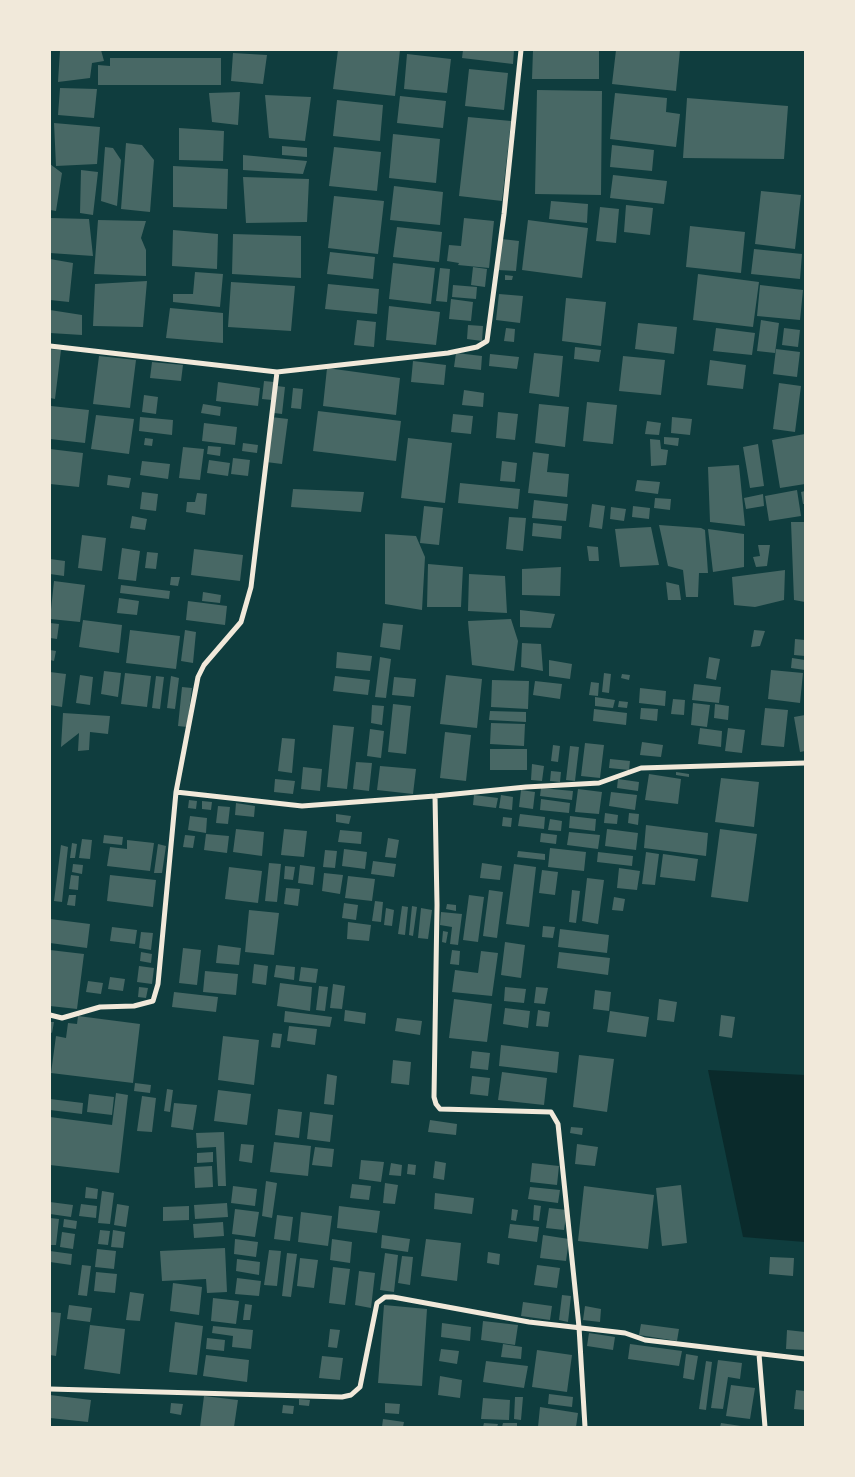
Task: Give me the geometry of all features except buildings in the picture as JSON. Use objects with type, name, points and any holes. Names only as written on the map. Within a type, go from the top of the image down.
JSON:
[{"type":"street","points":[[50,346],[277,372],[448,353],[477,347],[487,341],[504,214],[521,50]]},
{"type":"street","points":[[50,1015],[62,1018],[100,1007],[134,1006],[153,1001],[158,984],[176,792],[198,677],[204,665],[241,622],[251,587],[277,372]]},
{"type":"street","points":[[176,792],[302,806],[435,796],[526,786],[599,783],[641,768],[805,763]]},
{"type":"street","points":[[435,796],[434,1097],[440,1109],[551,1112],[555,1117],[558,1124],[579,1327],[585,1427]]},
{"type":"street","points":[[50,1389],[351,1396],[360,1387],[377,1303],[385,1297],[529,1322],[625,1333],[645,1340],[805,1359]]},
{"type":"street","points":[[759,1354],[765,1427]]},
{"type":"water","points":[[708,1070],[805,1075],[805,1242],[743,1237]]}]
